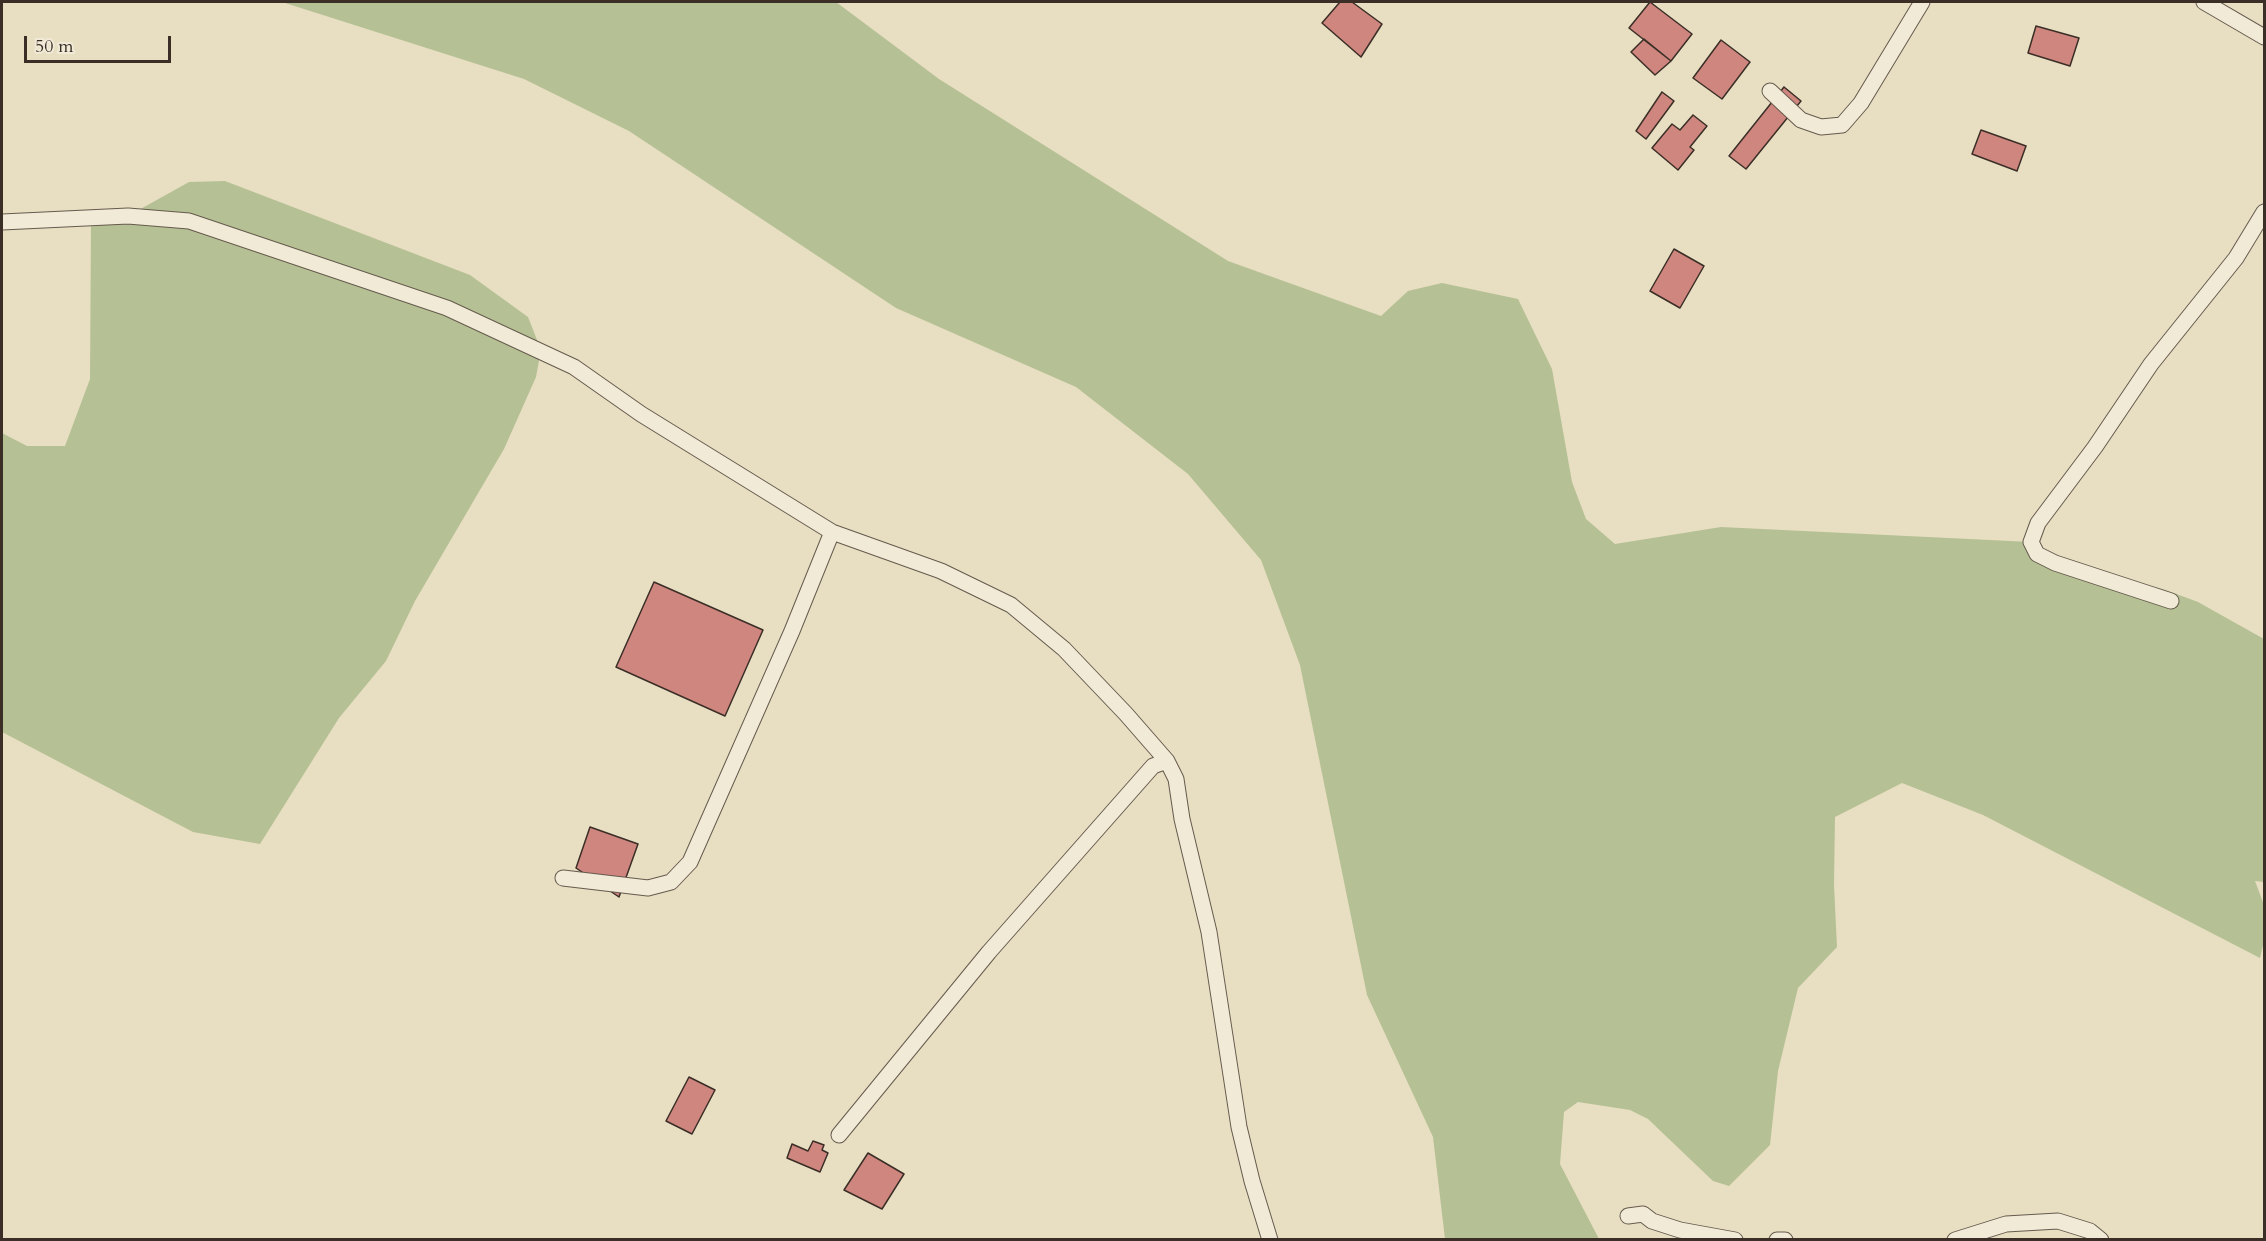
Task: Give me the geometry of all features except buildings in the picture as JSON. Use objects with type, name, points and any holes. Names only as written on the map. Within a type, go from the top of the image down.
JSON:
[{"type":"street","points":[[1770,91],[1801,120],[1821,127],[1842,125],[1861,103],[1922,2]]},
{"type":"street","points":[[2204,2],[2265,37]]},
{"type":"street","points":[[2171,601],[2055,563],[2037,554],[2031,542],[2038,523],[2095,447],[2151,364],[2236,258],[2265,212]]},
{"type":"street","points":[[2,222],[128,216],[189,220],[447,308],[574,367],[641,414],[832,532],[941,571],[1011,604],[1064,649],[1126,714],[1167,761],[1176,779],[1182,819],[1209,933],[1239,1127],[1252,1181],[1270,1239]]},
{"type":"street","points":[[563,878],[648,888],[671,882],[690,862],[792,632],[832,532]]},
{"type":"street","points":[[839,1136],[989,952],[1153,766],[1167,761]]},
{"type":"street","points":[[1628,1216],[1643,1214],[1652,1221],[1680,1230],[1735,1239]]},
{"type":"street","points":[[1955,1239],[2006,1224],[2058,1221],[2090,1231],[2101,1239]]},
{"type":"street","points":[[1777,1239],[1785,1239]]},
{"type":"green space","points":[[282,2],[836,2],[939,79],[1228,261],[1381,316],[1408,291],[1442,283],[1518,299],[1552,369],[1572,482],[1586,519],[1615,544],[1721,527],[2031,542],[2055,563],[2163,589],[2198,602],[2264,639],[2264,882],[2255,881],[2264,905],[2264,941],[2260,958],[1983,815],[1902,783],[1835,817],[1834,885],[1837,947],[1798,988],[1778,1071],[1770,1145],[1729,1186],[1713,1181],[1648,1119],[1630,1110],[1578,1102],[1564,1112],[1560,1164],[1599,1239],[1445,1239],[1433,1137],[1367,995],[1300,665],[1261,560],[1188,474],[1076,387],[896,308],[629,131],[524,79]]},
{"type":"green space","points":[[225,181],[470,275],[528,317],[541,350],[536,377],[504,449],[415,601],[386,661],[339,718],[260,844],[193,832],[2,732],[2,433],[27,446],[65,446],[90,379],[91,223],[128,216],[189,182]]}]
